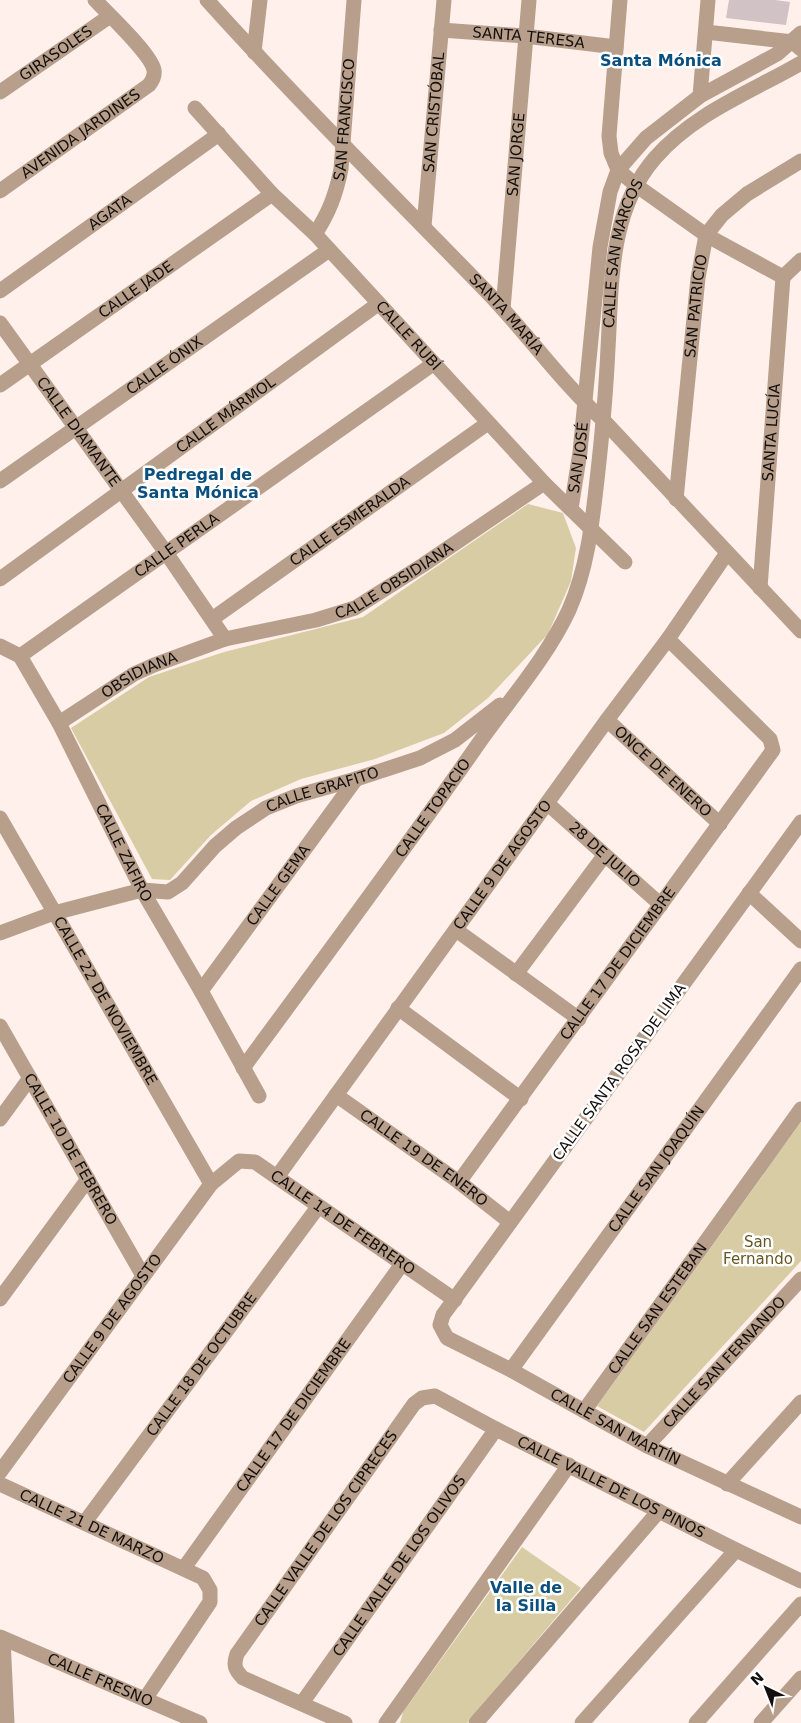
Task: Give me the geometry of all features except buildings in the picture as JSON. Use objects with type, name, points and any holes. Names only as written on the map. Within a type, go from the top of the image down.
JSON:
[{"type":"street","points":[[95,0],[110,16]]},
{"type":"street","name":"SANTA MARÍA","points":[[207,0],[341,143],[503,309],[585,404],[604,421],[801,631]]},
{"type":"street","points":[[254,52],[260,0]]},
{"type":"street","name":"SAN FRANCISCO","points":[[315,234],[327,216],[336,194],[341,169],[341,143],[354,0]]},
{"type":"street","name":"SAN CRISTÓBAL","points":[[424,226],[444,0]]},
{"type":"street","name":"SAN JORGE","points":[[503,309],[529,0]]},
{"type":"street","points":[[620,0],[609,136],[611,153],[618,170],[637,186],[706,235],[783,277],[801,260]]},
{"type":"street","points":[[700,96],[708,0]]},
{"type":"street","name":"AVENIDA JARDINES","points":[[0,190],[149,84],[154,72],[147,56],[110,16]]},
{"type":"street","name":"GIRASOLES","points":[[0,92],[110,16]]},
{"type":"street","name":"SANTA TERESA","points":[[441,30],[525,36],[616,47]]},
{"type":"street","points":[[706,32],[798,41]]},
{"type":"street","name":"CALLE SAN MARCOS","points":[[585,404],[604,223],[610,192],[618,170],[646,138],[700,96],[798,41]]},
{"type":"street","name":"CALLE SAN MARCOS","points":[[592,530],[604,421],[616,241],[637,186],[654,159],[678,136],[704,117],[801,63]]},
{"type":"street","name":"CALLE RUBÍ","points":[[195,108],[272,194],[315,234],[544,483],[625,562]]},
{"type":"street","name":"AGATA","points":[[0,291],[218,134]]},
{"type":"street","name":"SAN PATRICIO","points":[[676,498],[698,278],[706,235],[722,215],[747,194],[801,162]]},
{"type":"street","name":"CALLE JADE","points":[[0,385],[272,194]]},
{"type":"street","name":"CALLE ÓNIX","points":[[0,481],[329,250]]},
{"type":"street","name":"SANTA LUCÍA","points":[[760,588],[783,277]]},
{"type":"street","name":"CALLE MÁRMOL","points":[[0,578],[123,492],[378,304]]},
{"type":"street","name":"CALLE DIAMANTE","points":[[0,323],[123,492],[225,639]]},
{"type":"street","name":"CALLE PERLA","points":[[20,656],[167,554],[433,364]]},
{"type":"street","name":"SAN JOSÉ","points":[[571,509],[585,404]]},
{"type":"street","name":"CALLE ESMERALDA","points":[[212,619],[488,423]]},
{"type":"street","name":"CALLE OBSIDIANA","points":[[225,639],[316,620],[355,608],[544,483]]},
{"type":"street","name":"CALLE TOPACIO","points":[[243,1068],[458,775],[547,648],[568,610],[582,572],[592,530]]},
{"type":"street","name":"CALLE 9 DE AGOSTO","points":[[277,1177],[607,720],[668,639],[727,553]]},
{"type":"street","name":"OBSIDIANA","points":[[59,723],[134,674],[225,639]]},
{"type":"street","name":"CALLE 17 DE DICIEMBRE","points":[[459,1182],[770,755],[773,745],[668,639]]},
{"type":"street","points":[[0,646],[20,656]]},
{"type":"street","name":"CALLE ZAFIRO","points":[[20,656],[59,723],[142,890],[259,1096]]},
{"type":"street","name":"CALLE GRAFITO","points":[[0,933],[54,914],[142,890],[161,892],[174,889],[222,840],[266,808],[296,796],[356,780],[420,758],[455,740],[513,695]]},
{"type":"street","name":"ONCE DE ENERO","points":[[607,720],[720,824]]},
{"type":"street","name":"CALLE GEMA","points":[[201,991],[356,780]]},
{"type":"street","name":"28 DE JULIO","points":[[548,804],[661,905]]},
{"type":"street","name":"CALLE 22 DE NOVIEMBRE","points":[[0,818],[211,1184]]},
{"type":"street","name":"CALLE SANTA ROSA DE LIMA","points":[[440,1325],[443,1315],[801,822]]},
{"type":"street","points":[[516,974],[604,856]]},
{"type":"street","points":[[749,893],[801,941]]},
{"type":"street","points":[[456,930],[579,1019]]},
{"type":"street","name":"CALLE SAN JOAQUÍN","points":[[512,1370],[801,969]]},
{"type":"street","points":[[398,1008],[521,1099]]},
{"type":"street","name":"CALLE 10 DE FEBRERO","points":[[0,1026],[142,1274]]},
{"type":"street","points":[[0,1119],[30,1078]]},
{"type":"street","name":"CALLE 19 DE ENERO","points":[[336,1095],[459,1182],[510,1222]]},
{"type":"street","name":"CALLE SAN ESTEBAN","points":[[584,1410],[801,1109]]},
{"type":"street","name":"CALLE 14 DE FEBRERO","points":[[229,1168],[239,1161],[255,1162],[455,1300]]},
{"type":"street","name":"CALLE 9 DE AGOSTO","points":[[0,1472],[142,1274],[211,1184],[229,1168]]},
{"type":"street","points":[[0,1299],[88,1179]]},
{"type":"street","name":"CALLE 18 DE OCTUBRE","points":[[84,1522],[318,1207]]},
{"type":"street","name":"CALLE 17 DE DICIEMBRE","points":[[184,1568],[402,1264]]},
{"type":"street","name":"CALLE SAN FERNANDO","points":[[647,1446],[801,1279]]},
{"type":"street","name":"CALLE SAN MARTÍN","points":[[440,1325],[447,1338],[512,1370],[647,1446],[801,1517]]},
{"type":"street","name":"CALLE VALLE DE LOS PINOS","points":[[422,1398],[436,1396],[496,1430],[569,1464],[736,1550],[801,1580]]},
{"type":"street","name":"CALLE VALLE DE LOS CIPRECES","points":[[302,1703],[243,1678],[236,1671],[234,1662],[237,1654],[414,1404],[422,1398]]},
{"type":"street","points":[[727,1484],[801,1402]]},
{"type":"street","name":"CALLE VALLE DE LOS OLIVOS","points":[[302,1703],[496,1430]]},
{"type":"street","points":[[386,1723],[569,1464]]},
{"type":"street","name":"CALLE 21 DE MARZO","points":[[0,1484],[184,1568]]},
{"type":"street","points":[[476,1723],[659,1511]]},
{"type":"street","points":[[582,1723],[736,1550]]},
{"type":"street","points":[[145,1698],[210,1602],[210,1590],[203,1578],[184,1568]]},
{"type":"street","points":[[696,1723],[801,1604]]},
{"type":"street","points":[[2,1638],[7,1723]]},
{"type":"street","name":"CALLE FRESNO","points":[[2,1638],[200,1723]]},
{"type":"street","points":[[761,1723],[801,1678]]},
{"type":"street","points":[[302,1703],[346,1723]]},
{"type":"green space","points":[[528,504],[563,513],[576,548],[571,581],[548,634],[488,698],[444,733],[375,759],[301,779],[251,801],[211,835],[170,880],[152,879],[71,728],[149,677],[224,652],[363,617]]},
{"type":"green space","name":"San Fernando","points":[[801,1122],[801,1261],[644,1432],[597,1406]]},
{"type":"green space","points":[[522,1547],[581,1588],[467,1723],[400,1723],[403,1712]]},
{"type":"district","name":"Santa Mónica","points":[[661,60]]},
{"type":"district","name":"Pedregal de Santa Mónica","points":[[198,483]]},
{"type":"district","name":"Valle de la Silla","points":[[526,1596]]}]
